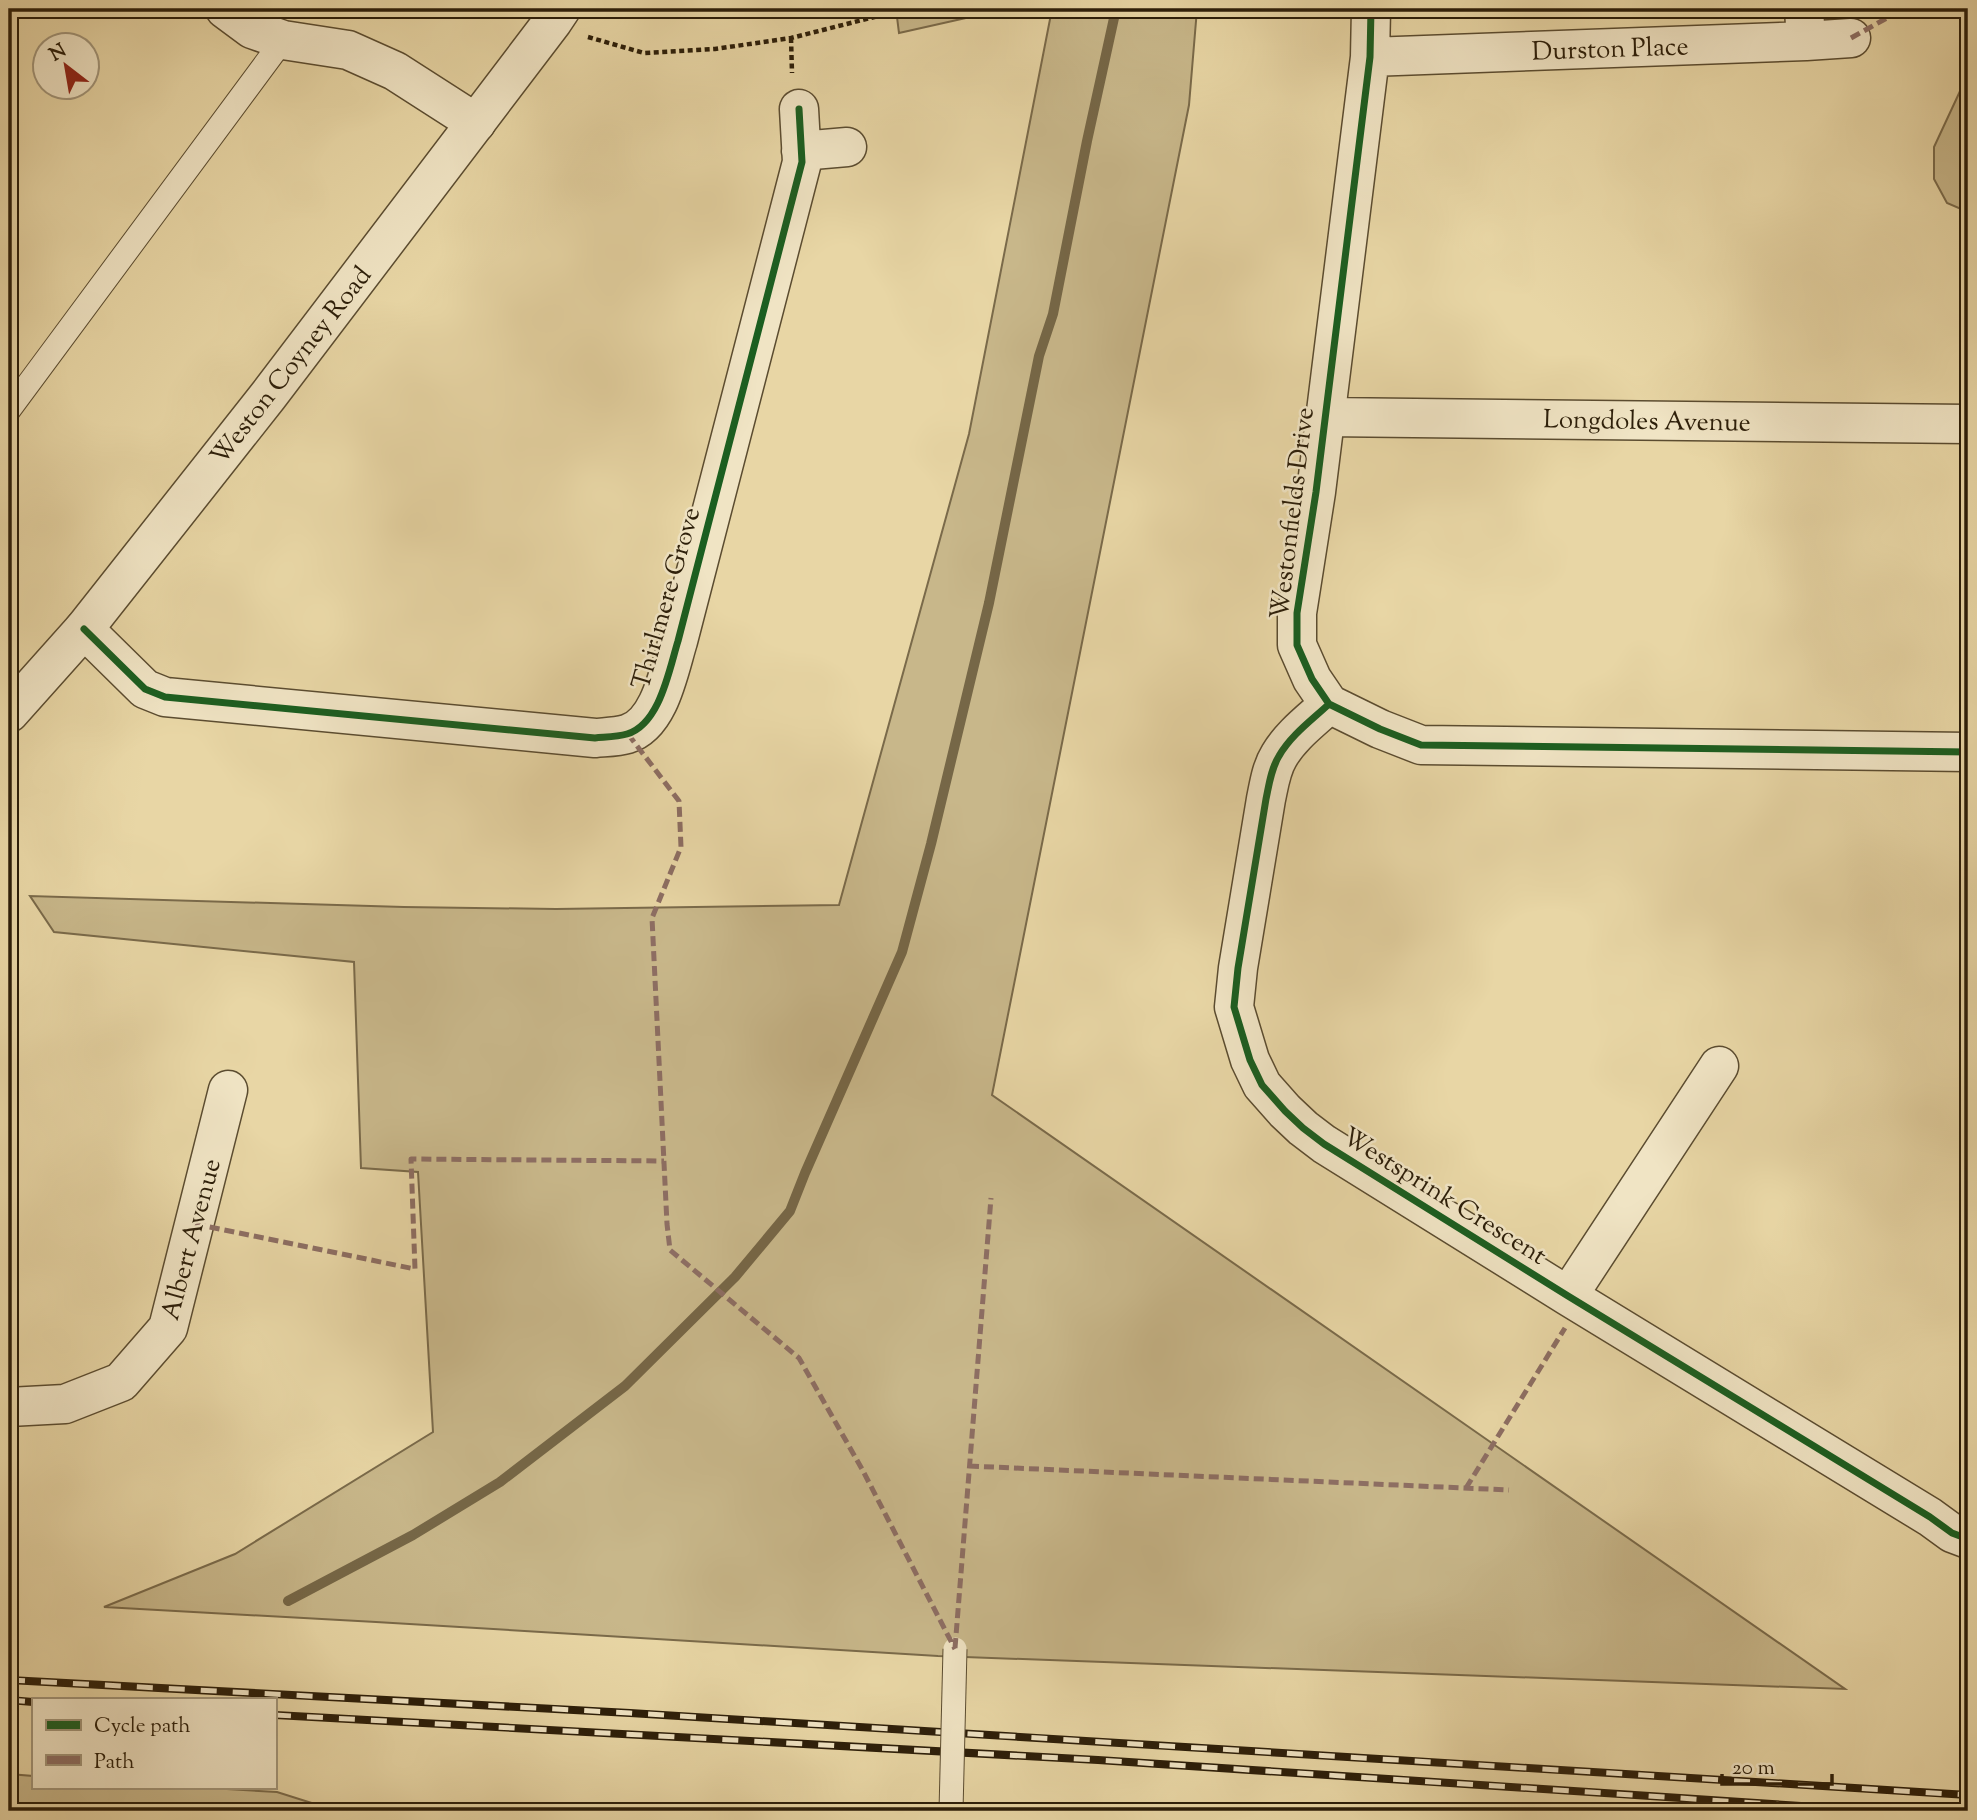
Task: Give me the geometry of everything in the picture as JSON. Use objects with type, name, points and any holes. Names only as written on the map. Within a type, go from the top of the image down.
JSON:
[{"type":"street","points":[[225,9],[252,30],[283,40],[348,51],[395,71],[476,123]]},
{"type":"street","name":"Westonfields Drive","points":[[1329,704],[1312,679],[1297,645],[1297,614],[1325,417],[1370,57],[1371,9]]},
{"type":"street","name":"Weston Coyney Road","points":[[9,713],[84,629],[268,396],[557,15]]},
{"type":"street","name":"Durston Place","points":[[1370,57],[1805,25],[1851,38]]},
{"type":"street","name":"Thirlmere Grove","points":[[84,629],[145,689],[165,697],[594,738],[628,734],[642,725],[653,713],[678,641],[802,162],[799,109]]},
{"type":"street","points":[[801,151],[847,147]]},
{"type":"street","name":"Longdoles Avenue","points":[[1325,417],[1968,424]]},
{"type":"street","points":[[1329,704],[1421,745],[1968,752]]},
{"type":"street","name":"Westsprink Crescent","points":[[1329,704],[1294,736],[1278,757],[1271,776],[1239,957],[1234,1007],[1250,1060],[1262,1084],[1285,1111],[1324,1144],[1571,1309],[1909,1504],[1952,1533],[1968,1539]]},
{"type":"street","points":[[1571,1309],[1719,1066]]},
{"type":"street","name":"Albert Avenue","points":[[9,1407],[65,1404],[121,1382],[169,1328],[228,1090]]},
{"type":"lane","points":[[9,411],[283,40]]},
{"type":"lane","points":[[951,1811],[955,1649]]},
{"type":"path","points":[[557,15],[592,38],[644,53],[715,49],[792,38],[906,9]]},
{"type":"shaded area","points":[[896,9],[1006,9],[899,33]]},
{"type":"shaded area","points":[[1052,9],[1197,9],[1189,105],[992,1095],[1845,1689],[938,1656],[104,1607],[235,1554],[433,1432],[418,1172],[361,1168],[354,962],[54,932],[30,896],[556,909],[839,905],[969,434]]},
{"type":"shaded area","points":[[1968,74],[1968,212],[1947,203],[1934,179],[1934,147]]},
{"type":"shaded area","points":[[9,1774],[32,1776],[32,1788],[210,1788],[277,1792],[337,1811],[9,1811]]},
{"type":"waterway","points":[[288,1601],[413,1535],[500,1482],[625,1386],[735,1277],[790,1211],[902,952],[989,603],[1039,356],[1053,314],[1116,9]]},
{"type":"railway","points":[[9,1680],[630,1713],[1968,1795]]},
{"type":"railway","points":[[9,1700],[32,1702]]},
{"type":"railway","points":[[276,1715],[1098,1760],[1878,1811]]},
{"type":"marked path","points":[[1851,38],[1903,9]]},
{"type":"marked path","points":[[628,734],[679,801],[681,847],[652,918],[670,1250],[799,1358],[862,1469],[955,1649]]},
{"type":"marked path","points":[[195,1224],[415,1269],[411,1159],[664,1161]]},
{"type":"marked path","points":[[955,1648],[991,1198]]},
{"type":"marked path","points":[[1466,1488],[1565,1328]]},
{"type":"marked path","points":[[969,1466],[1509,1490]]},
{"type":"cycle path","points":[[1371,9],[1370,57],[1316,492],[1297,613],[1297,645],[1312,679],[1329,704],[1421,745],[1968,752]]},
{"type":"cycle path","points":[[84,629],[145,689],[165,697],[595,738],[623,735],[638,728],[648,719],[662,695],[678,641],[802,162],[799,109]]},
{"type":"cycle path","points":[[1329,704],[1284,748],[1274,766],[1266,799],[1234,1007],[1250,1060],[1262,1085],[1285,1111],[1324,1144],[1952,1533],[1968,1539]]}]
